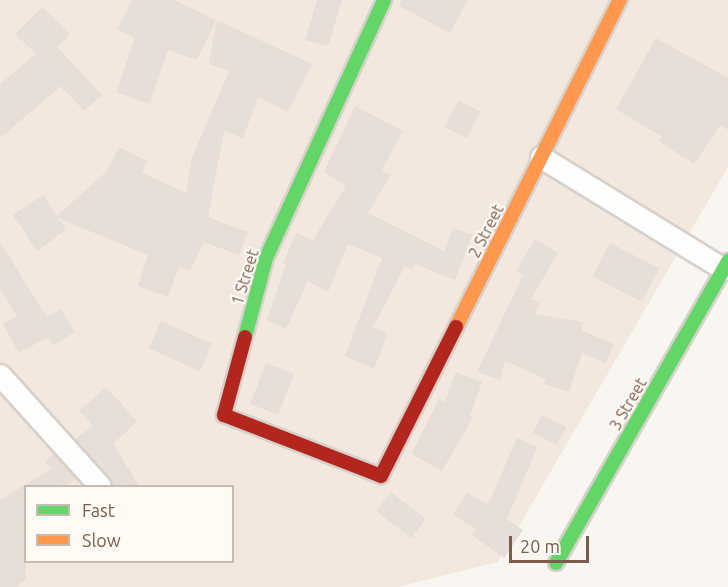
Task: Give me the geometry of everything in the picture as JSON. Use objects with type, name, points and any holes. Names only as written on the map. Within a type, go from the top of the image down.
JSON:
[{"type":"street","name":"1 Street","points":[[381,476],[224,416],[266,258],[384,0]]},
{"type":"street","name":"2 Street","points":[[381,476],[620,0]]},
{"type":"street","points":[[541,157],[726,265]]},
{"type":"street","name":"3 Street","points":[[556,563],[726,265]]},
{"type":"street","points":[[0,375],[99,485]]},
{"type":"shaded area","points":[[0,0],[728,0],[728,167],[498,562],[398,587],[0,587]]},
{"type":"building","points":[[132,0],[174,0],[216,20],[197,60],[168,50],[149,104],[116,92],[135,38],[117,29]]},
{"type":"building","points":[[317,0],[342,0],[328,46],[305,40]]},
{"type":"building","points":[[401,0],[468,0],[450,33],[400,6]]},
{"type":"building","points":[[42,7],[70,34],[57,47],[102,95],[84,111],[61,86],[0,138],[0,84],[36,54],[15,34]]},
{"type":"building","points":[[217,20],[312,64],[288,112],[258,97],[243,138],[224,131],[208,217],[248,232],[239,255],[204,242],[190,271],[179,266],[168,297],[138,286],[148,255],[58,218],[66,230],[37,251],[13,215],[43,195],[57,216],[107,171],[119,147],[147,161],[142,173],[186,193],[192,158],[229,71],[209,64]]},
{"type":"building","points":[[656,38],[728,78],[728,130],[720,125],[694,164],[659,141],[662,137],[616,109]]},
{"type":"building","points":[[458,100],[480,111],[467,138],[444,127]]},
{"type":"building","points":[[355,106],[403,131],[382,170],[391,175],[368,213],[444,251],[453,228],[472,235],[455,280],[415,264],[412,270],[405,266],[373,327],[388,333],[374,369],[345,356],[382,258],[348,244],[328,292],[308,281],[286,329],[267,320],[286,264],[283,263],[296,233],[313,240],[346,186],[324,172]]},
{"type":"building","points":[[535,239],[558,253],[531,299],[541,303],[535,314],[583,322],[581,330],[614,344],[605,363],[582,353],[569,392],[544,384],[546,379],[505,361],[500,380],[477,372],[523,275],[516,271]]},
{"type":"building","points":[[0,242],[47,317],[61,309],[75,332],[53,345],[48,337],[19,353],[3,324],[17,316],[0,289]]},
{"type":"building","points":[[610,243],[659,268],[642,302],[593,277]]},
{"type":"building","points":[[161,321],[212,344],[200,371],[149,348]]},
{"type":"building","points":[[266,363],[294,374],[278,415],[250,404]]},
{"type":"building","points":[[456,372],[482,382],[470,416],[473,417],[442,471],[411,454],[439,399],[445,402]]},
{"type":"building","points":[[106,387],[137,421],[113,444],[138,485],[112,485],[109,477],[75,439],[93,426],[79,411]]},
{"type":"building","points":[[542,415],[566,427],[557,445],[533,433]]},
{"type":"building","points":[[517,438],[537,447],[507,519],[523,530],[504,558],[472,535],[476,529],[453,515],[467,492],[488,505]]},
{"type":"building","points":[[54,454],[76,479],[67,485],[25,485],[51,469],[45,461]]},
{"type":"building","points":[[24,485],[26,580],[15,587],[0,587],[0,500]]},
{"type":"building","points":[[391,492],[426,519],[411,538],[376,511]]},
{"type":"traffic: fast","points":[[245,337],[266,258],[384,0]]},
{"type":"traffic: fast","points":[[556,563],[728,261]]},
{"type":"traffic: slow","points":[[456,327],[620,0]]},
{"type":"traffic: jam","points":[[245,337],[224,415],[381,476],[456,327]]}]
